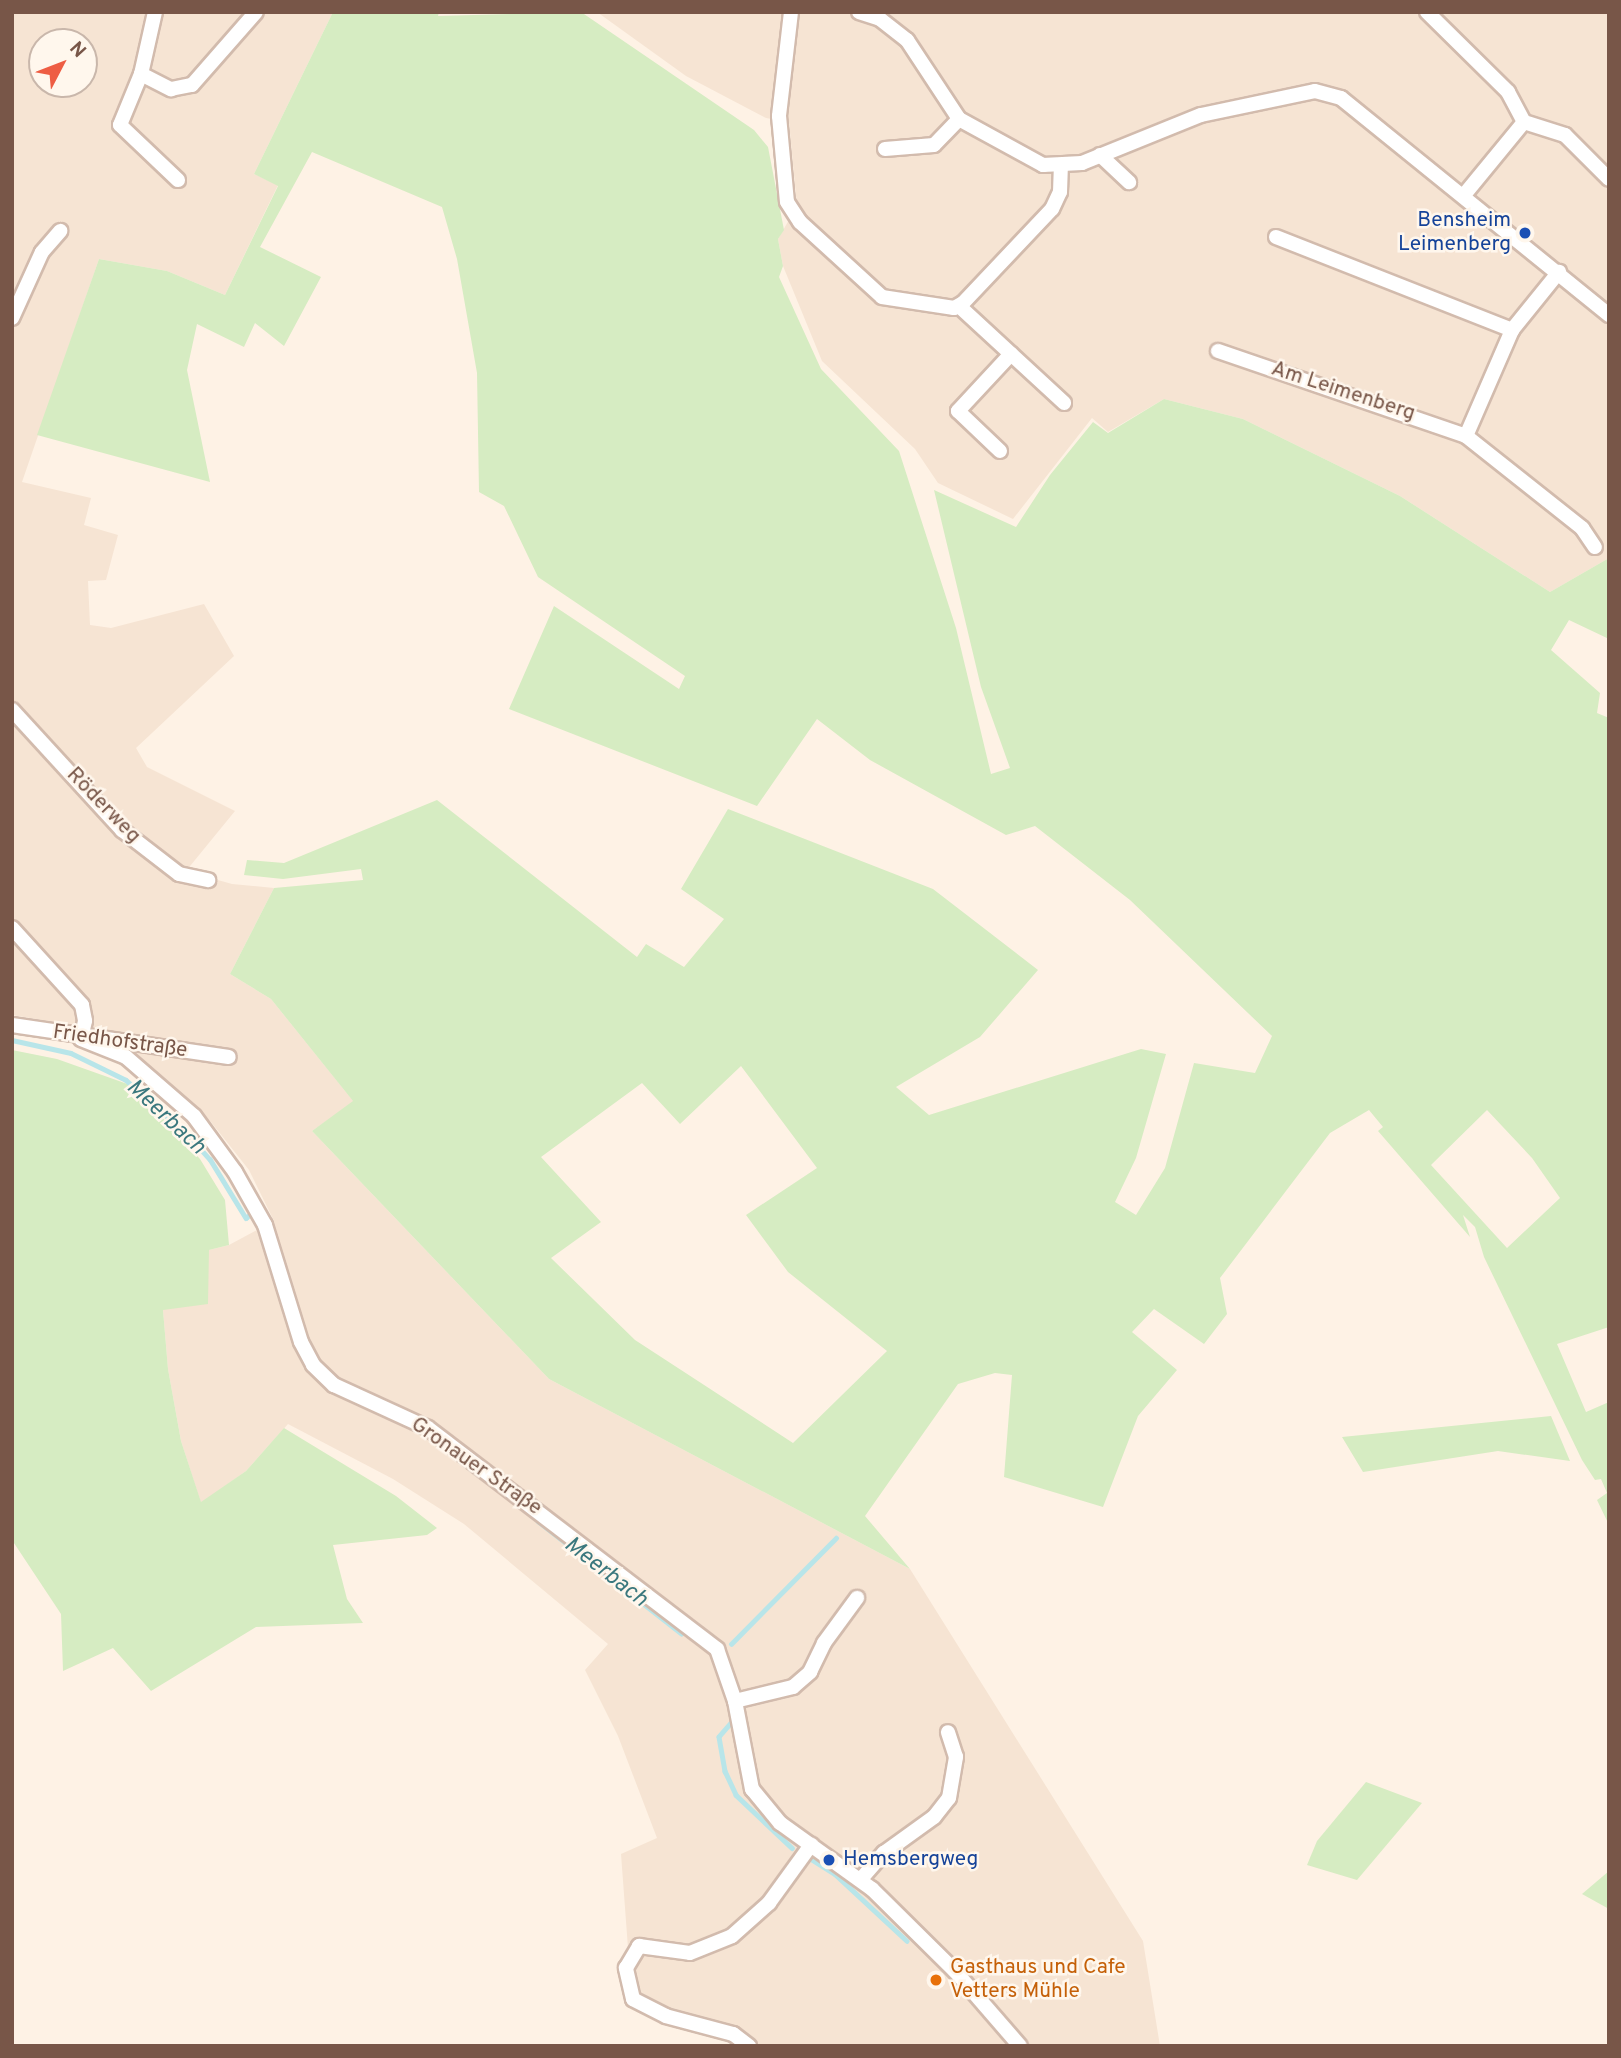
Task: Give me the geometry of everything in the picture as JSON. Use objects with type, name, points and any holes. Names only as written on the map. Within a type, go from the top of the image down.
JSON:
[{"type":"street","points":[[155,12],[141,74],[120,125],[178,180]]},
{"type":"street","points":[[141,74],[171,89],[192,85],[256,12]]},
{"type":"street","points":[[791,12],[779,116],[786,195],[792,211],[882,297],[959,306],[1064,403]]},
{"type":"street","points":[[859,12],[880,15],[907,40],[959,119],[1027,158],[1061,167],[1100,155],[1201,115],[1315,92],[1341,98],[1359,109],[1609,315]]},
{"type":"street","points":[[1427,12],[1508,92],[1524,122],[1565,135],[1609,179]]},
{"type":"street","points":[[885,149],[934,145],[959,119]]},
{"type":"street","points":[[1464,195],[1524,122]]},
{"type":"street","points":[[1100,155],[1129,182]]},
{"type":"street","points":[[959,306],[1052,209],[1060,192],[1061,167]]},
{"type":"street","points":[[12,318],[42,252],[60,231]]},
{"type":"street","points":[[1276,237],[1512,330]]},
{"type":"street","points":[[1466,436],[1512,330],[1559,272]]},
{"type":"street","name":"Am Leimenberg","points":[[1219,351],[1466,436],[1582,528],[1595,547]]},
{"type":"street","points":[[1000,450],[958,411],[1011,354]]},
{"type":"street","name":"Röderweg","points":[[12,710],[121,830],[179,874],[208,880]]},
{"type":"street","points":[[12,928],[82,1005],[85,1021],[81,1039]]},
{"type":"street","name":"Friedhofstraße","points":[[12,1025],[81,1039],[229,1057]]},
{"type":"street","name":"Gronauer Straße","points":[[81,1039],[126,1057],[194,1116],[227,1161],[265,1225],[300,1342],[322,1374],[334,1385],[428,1428],[675,1613],[717,1648],[735,1701],[752,1789],[780,1823],[861,1879],[955,1970],[1020,2046]]},
{"type":"street","points":[[735,1701],[793,1688],[810,1672],[824,1643],[857,1598]]},
{"type":"street","points":[[861,1879],[884,1853],[933,1817],[949,1798],[956,1757],[948,1732]]},
{"type":"street","points":[[749,2046],[733,2034],[666,2016],[634,1999],[626,1968],[639,1946],[690,1953],[732,1936],[768,1903],[811,1845]]},
{"type":"shaded area","points":[[12,12],[333,12],[254,174],[278,185],[225,295],[167,271],[99,259],[22,482],[91,498],[84,525],[118,535],[106,580],[88,581],[90,625],[111,628],[204,604],[234,656],[136,748],[147,767],[235,811],[186,871],[232,884],[274,888],[230,974],[271,999],[354,1102],[312,1131],[549,1379],[910,1569],[1143,1941],[1160,2046],[753,2046],[632,2002],[621,1854],[657,1838],[618,1736],[585,1670],[608,1644],[464,1524],[393,1479],[288,1424],[246,1471],[201,1503],[181,1441],[168,1369],[163,1310],[209,1250],[229,1245],[274,1221],[249,1170],[211,1122],[113,1032],[12,1015]]},
{"type":"shaded area","points":[[597,12],[1609,12],[1609,558],[1550,592],[1400,496],[1243,419],[1164,399],[1108,432],[1092,418],[1013,519],[938,483],[915,449],[822,361],[783,266],[778,239],[797,206],[789,122],[766,118],[686,76]]},
{"type":"green space","points":[[333,12],[439,12],[438,16],[581,12],[754,130],[768,147],[784,230],[778,239],[783,266],[779,277],[821,369],[899,451],[956,628],[991,774],[1010,768],[981,687],[934,490],[1016,527],[1050,475],[1093,422],[1108,433],[1164,399],[1243,419],[1400,496],[1550,592],[1609,558],[1609,639],[1569,620],[1551,650],[1600,693],[1597,713],[1609,718],[1609,1327],[1557,1344],[1586,1412],[1609,1402],[1609,1525],[1597,1500],[1607,1493],[1601,1479],[1595,1480],[1582,1460],[1484,1257],[1475,1227],[1463,1215],[1470,1237],[1378,1131],[1383,1127],[1369,1110],[1330,1133],[1220,1278],[1227,1314],[1204,1344],[1154,1309],[1132,1332],[1177,1370],[1138,1416],[1103,1507],[1004,1477],[1012,1375],[995,1373],[958,1384],[865,1516],[910,1569],[549,1379],[312,1131],[353,1101],[271,999],[230,974],[274,888],[363,880],[361,869],[283,879],[244,875],[247,860],[284,863],[437,800],[637,957],[646,944],[684,967],[724,919],[681,889],[728,809],[933,889],[1038,970],[980,1037],[896,1087],[929,1115],[1141,1049],[1166,1054],[1136,1158],[1115,1202],[1136,1215],[1165,1168],[1194,1063],[1255,1073],[1272,1036],[1130,900],[1035,826],[1006,835],[870,760],[817,719],[757,806],[509,709],[554,606],[679,689],[685,676],[538,577],[504,506],[479,492],[477,373],[457,259],[442,207],[312,152],[260,247],[321,277],[284,346],[255,323],[244,347],[197,324],[187,370],[210,482],[37,435],[99,259],[167,271],[225,295],[278,186],[254,174]],"holes":[[[741,1066],[817,1168],[746,1215],[788,1272],[887,1351],[793,1443],[635,1340],[551,1258],[601,1222],[541,1157],[642,1083],[680,1124]],[[1487,1110],[1532,1158],[1560,1198],[1507,1248],[1431,1165]]]},
{"type":"green space","points":[[12,1050],[57,1059],[133,1086],[200,1159],[225,1200],[229,1245],[209,1250],[208,1304],[163,1310],[168,1369],[181,1441],[201,1502],[246,1471],[284,1428],[396,1496],[437,1528],[427,1535],[333,1545],[347,1599],[363,1623],[256,1627],[151,1691],[113,1648],[63,1671],[61,1614],[12,1540]]},
{"type":"green space","points":[[1551,1416],[1570,1461],[1498,1451],[1363,1472],[1342,1437]]},
{"type":"green space","points":[[1366,1782],[1422,1803],[1357,1880],[1307,1865],[1317,1841]]},
{"type":"green space","points":[[1609,1871],[1609,1909],[1582,1894]]},
{"type":"waterway","name":"Meerbach","points":[[12,1040],[71,1053],[126,1080],[189,1136],[210,1159],[246,1218],[249,1215]]},
{"type":"waterway","name":"Meerbach","points":[[538,1521],[681,1633]]},
{"type":"waterway","points":[[731,1644],[836,1538]]},
{"type":"waterway","name":"Meerbach","points":[[731,1723],[719,1737],[725,1771],[736,1795],[792,1848]]},
{"type":"waterway","name":"Meerbach","points":[[811,1859],[835,1874],[907,1941]]},
{"type":"place","name":"Bensheim Leimenberg","points":[[1525,233]]},
{"type":"place","name":"Hemsbergweg","points":[[829,1860]]},
{"type":"place","name":"Gasthaus und Cafe Vetters Mühle","points":[[936,1980]]}]
